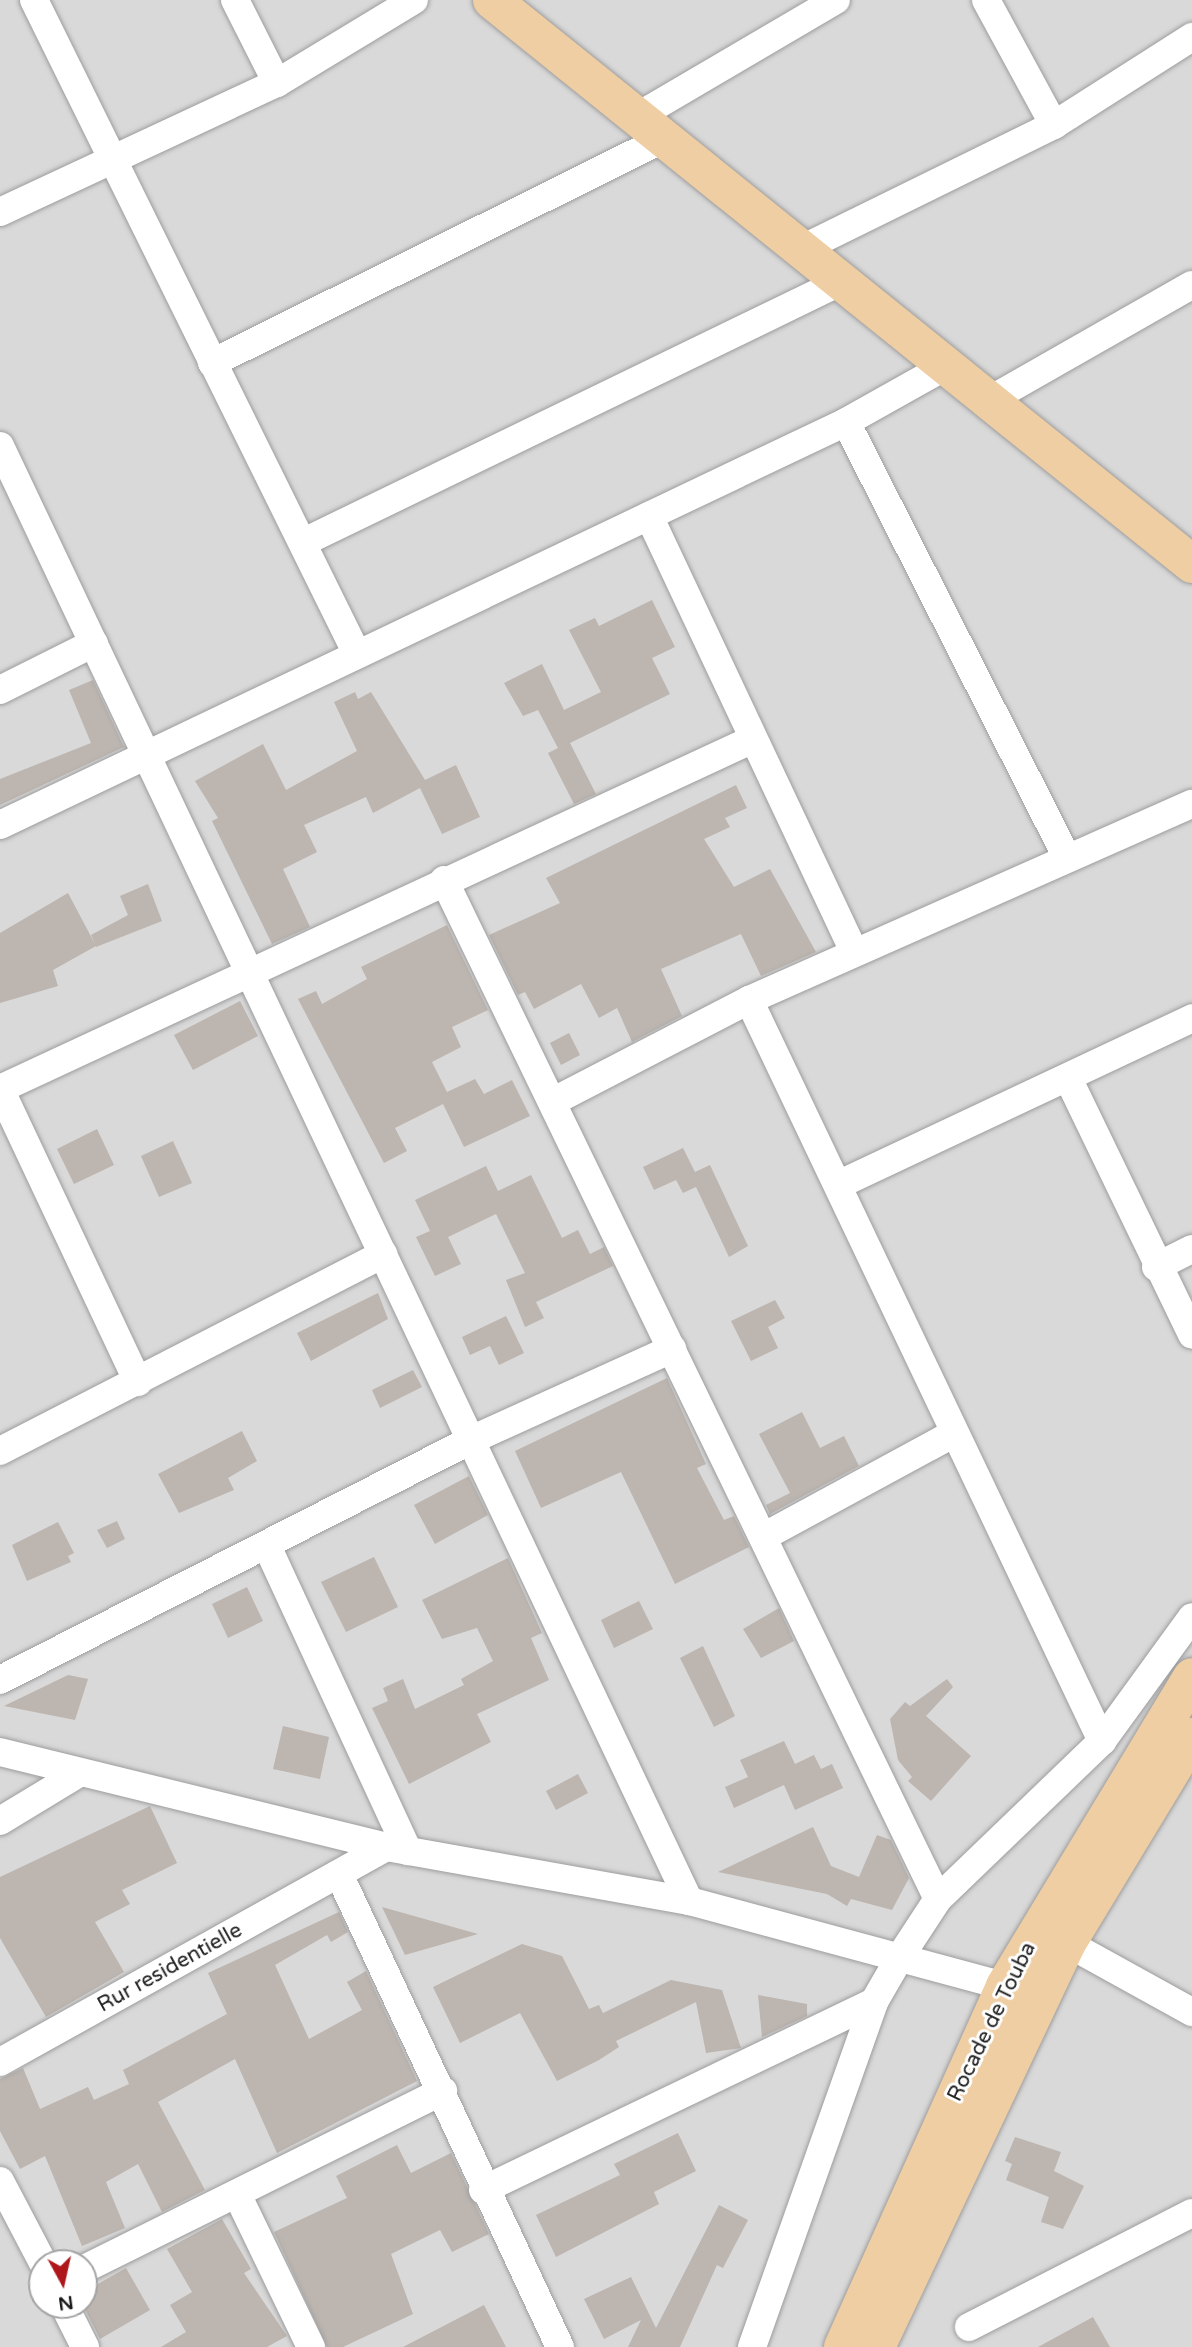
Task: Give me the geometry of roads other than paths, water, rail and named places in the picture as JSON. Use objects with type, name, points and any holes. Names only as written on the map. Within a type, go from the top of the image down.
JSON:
[{"type":"main road","points":[[492,0],[653,126],[944,367],[1188,555]]},
{"type":"main road","name":"Rocade de Touba","points":[[843,2347],[1005,1986],[1176,1681]]},
{"type":"main road","name":"Rocade de Touba","points":[[876,2347],[1067,1943],[1192,1737]]},
{"type":"street","points":[[34,0],[110,164],[306,541],[357,654]]},
{"type":"street","points":[[235,0],[277,83]]},
{"type":"street","points":[[0,212],[110,164],[277,83],[414,0]]},
{"type":"street","points":[[212,363],[653,126],[836,0]]},
{"type":"street","points":[[986,0],[1054,125]]},
{"type":"street","points":[[802,249],[1054,125],[1192,37]]},
{"type":"street","points":[[306,541],[841,282]]},
{"type":"street","points":[[990,400],[1192,285]]},
{"type":"street","points":[[0,825],[846,422],[944,367]]},
{"type":"street","points":[[846,422],[1066,856]]},
{"type":"street","points":[[2,453],[689,1901]]},
{"type":"street","points":[[649,516],[751,740],[854,951]]},
{"type":"street","points":[[0,690],[94,643]]},
{"type":"street","points":[[138,1382],[0,1089],[246,972],[751,740]]},
{"type":"street","points":[[552,1102],[749,1000],[854,951],[1066,856],[1192,804]]},
{"type":"street","points":[[444,880],[938,1899]]},
{"type":"street","points":[[749,1000],[840,1184],[953,1434],[1102,1741]]},
{"type":"street","points":[[840,1184],[1192,1018]]},
{"type":"street","points":[[1068,1078],[1156,1267],[1192,1335]]},
{"type":"street","points":[[1156,1267],[1192,1249]]},
{"type":"street","points":[[0,1451],[383,1255]]},
{"type":"street","points":[[0,1680],[268,1548],[471,1440],[672,1349]]},
{"type":"street","points":[[763,1537],[953,1434]]},
{"type":"street","points":[[268,1548],[397,1849]]},
{"type":"street","points":[[752,2347],[874,2002],[900,1957],[938,1899],[1102,1741],[1176,1681],[1192,1617]]},
{"type":"street","points":[[0,1752],[76,1775],[397,1849],[689,1901],[1005,1986]]},
{"type":"street","points":[[0,1821],[76,1775]]},
{"type":"street","name":"Rur residentielle","points":[[0,2062],[339,1874],[397,1849]]},
{"type":"street","points":[[339,1874],[443,2091],[483,2190],[560,2347]]},
{"type":"street","points":[[1067,1943],[1192,2012]]},
{"type":"street","points":[[483,2190],[874,2002]]},
{"type":"street","points":[[98,2262],[443,2091]]},
{"type":"street","points":[[0,2181],[36,2249]]},
{"type":"street","points":[[237,2194],[311,2347]]},
{"type":"street","points":[[969,2327],[1192,2213]]},
{"type":"street","points":[[71,2319],[85,2347]]}]
